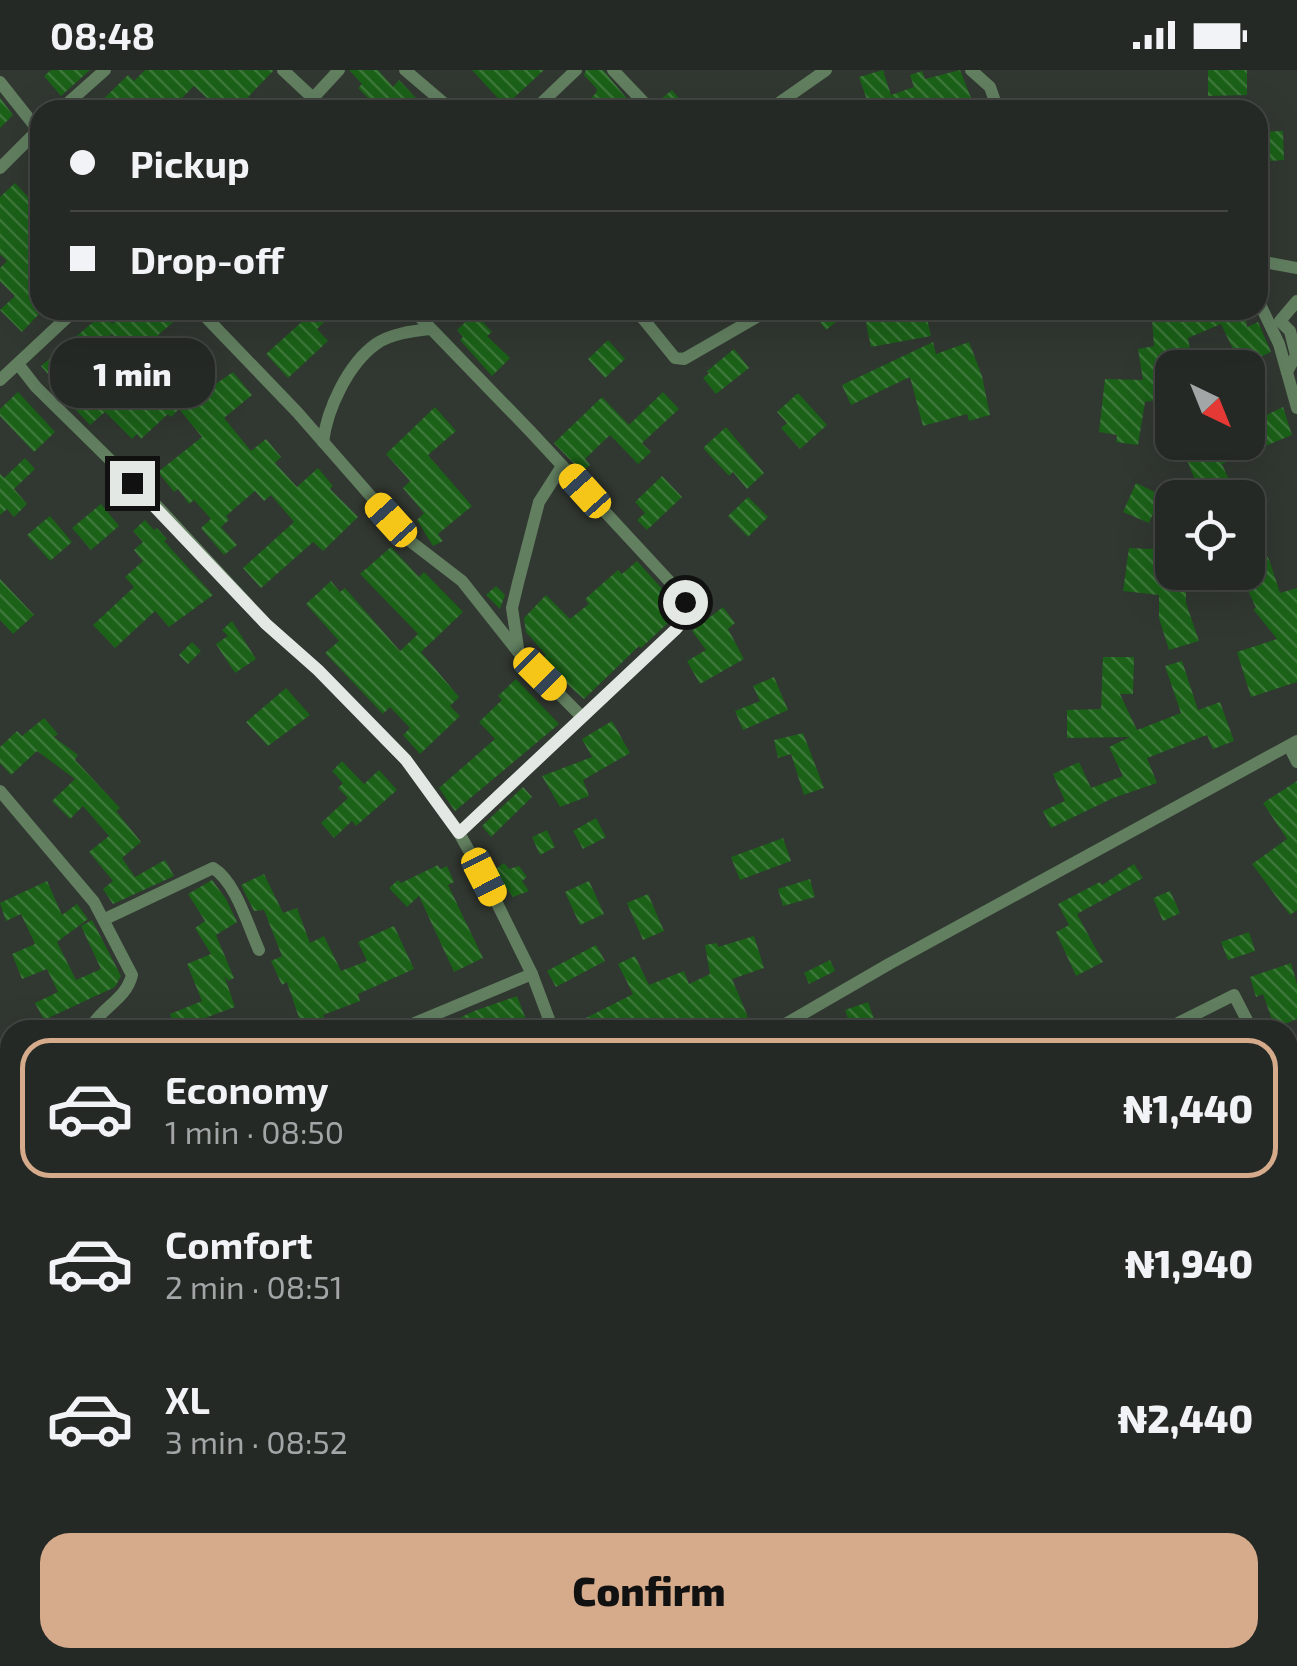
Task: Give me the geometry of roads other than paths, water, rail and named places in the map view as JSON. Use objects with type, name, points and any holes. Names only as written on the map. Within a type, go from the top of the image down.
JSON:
[{"type":"street","points":[[71,100],[105,70]]},
{"type":"street","points":[[284,70],[314,99],[339,70]]},
{"type":"street","points":[[405,70],[440,100]]},
{"type":"street","points":[[544,100],[576,70]]},
{"type":"street","points":[[613,70],[641,100]]},
{"type":"street","points":[[783,100],[826,70]]},
{"type":"street","points":[[971,70],[990,87],[995,100]]},
{"type":"street","points":[[0,82],[30,118]]},
{"type":"street","points":[[0,168],[30,138]]},
{"type":"street","points":[[1268,262],[1297,268]]},
{"type":"street","points":[[1287,372],[1296,355],[1290,332],[1280,320],[1297,301]]},
{"type":"street","points":[[0,380],[64,320]]},
{"type":"street","points":[[208,320],[410,541],[462,582],[519,653],[582,717]]},
{"type":"street","points":[[422,320],[562,466],[682,596],[688,608],[688,615],[675,630],[459,833]]},
{"type":"street","points":[[645,320],[678,359],[694,356],[752,320]]},
{"type":"street","points":[[1268,320],[1279,344],[1297,408]]},
{"type":"street","points":[[323,442],[336,400],[367,352],[379,342],[430,329]]},
{"type":"street","points":[[18,364],[266,624],[318,670],[406,760],[459,833],[532,974],[549,1020]]},
{"type":"street","points":[[519,653],[512,608],[540,502],[562,466]]},
{"type":"street","points":[[792,1020],[1293,743],[1297,762]]},
{"type":"street","points":[[0,791],[81,884],[104,919],[132,976],[128,991],[95,1020]]},
{"type":"street","points":[[104,919],[214,868],[220,870],[229,885],[259,950]]},
{"type":"street","points":[[422,1020],[532,974]]},
{"type":"street","points":[[1184,1020],[1234,995],[1247,1020]]}]
